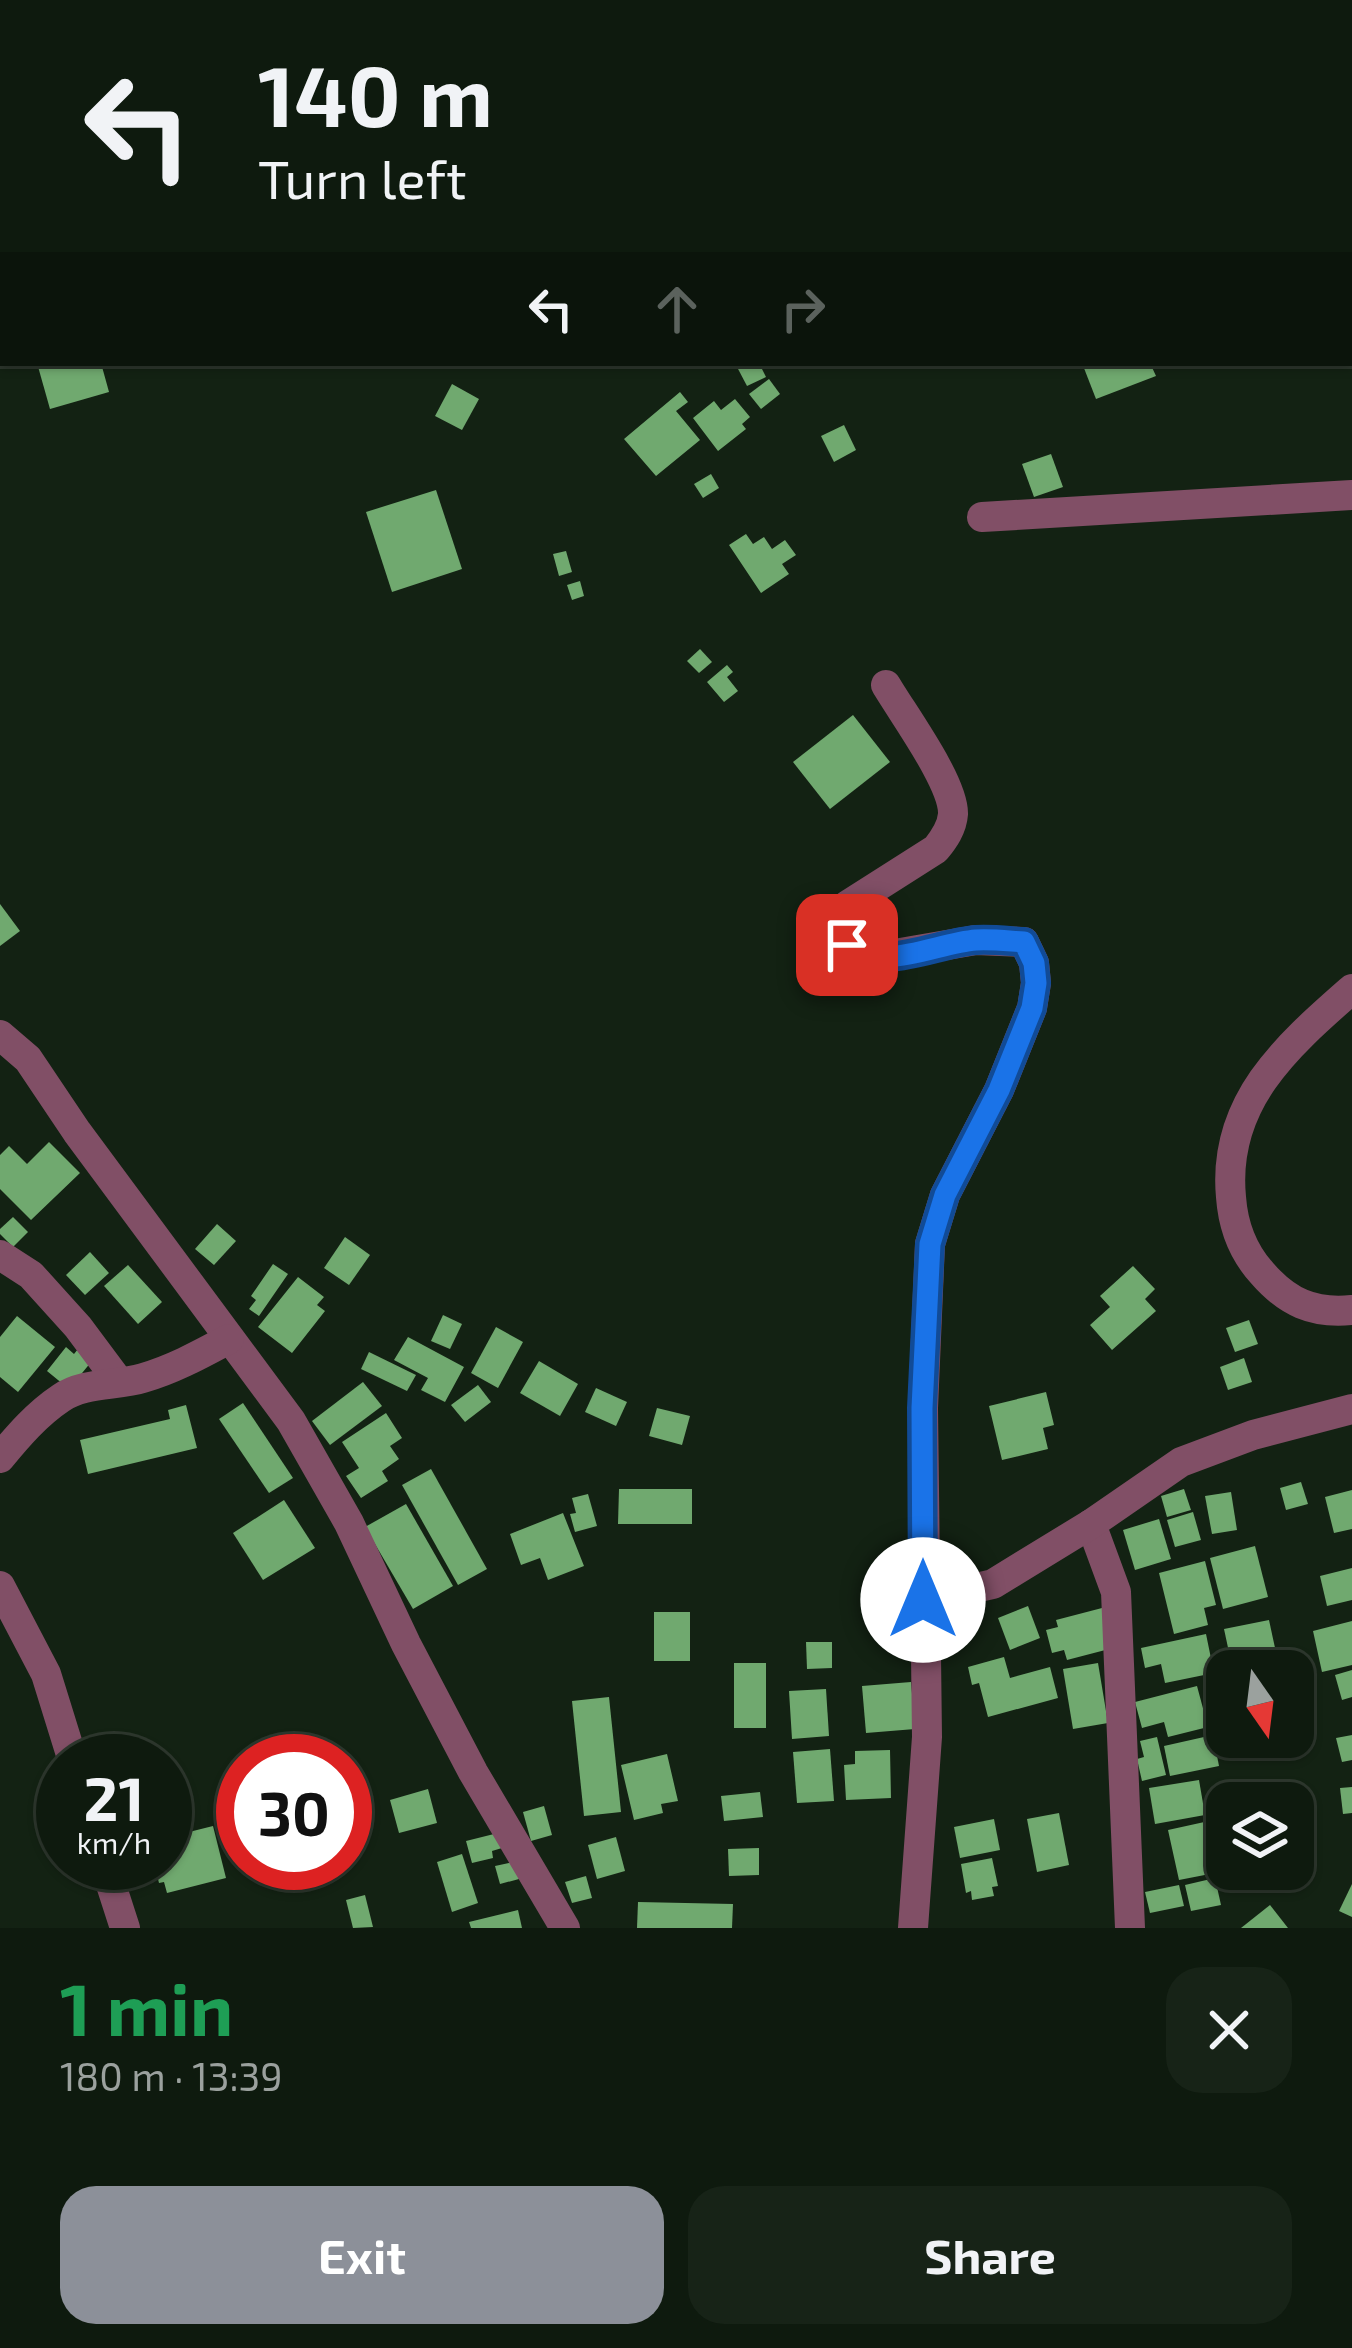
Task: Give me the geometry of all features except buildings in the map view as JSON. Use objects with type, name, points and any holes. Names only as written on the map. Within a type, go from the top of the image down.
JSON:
[{"type":"street","points":[[982,517],[1352,495]]},
{"type":"street","points":[[886,685],[948,789],[953,814],[936,849],[848,905],[841,926],[847,945],[877,957],[976,940],[1024,942],[1034,963],[1036,983],[1018,1046],[945,1195],[930,1244],[922,1408],[927,1737],[913,1928]]},
{"type":"street","points":[[1352,989],[1305,1030],[1258,1083],[1233,1136],[1229,1174],[1233,1217],[1249,1258],[1273,1286],[1297,1304],[1337,1312],[1352,1310]]},
{"type":"street","points":[[0,1035],[28,1059],[291,1421],[349,1523],[473,1772],[565,1928]]},
{"type":"street","points":[[0,1255],[31,1275],[119,1382]]},
{"type":"street","points":[[0,1458],[26,1427],[64,1395],[175,1368],[229,1339]]},
{"type":"street","points":[[923,1600],[993,1584],[1181,1462],[1253,1435],[1352,1408]]},
{"type":"street","points":[[1091,1524],[1116,1592],[1130,1928]]},
{"type":"street","points":[[0,1586],[46,1673],[65,1734]]},
{"type":"street","points":[[113,1890],[125,1928]]},
{"type":"route","points":[[847,945],[877,957],[976,940],[1024,942],[1034,963],[1032,1008],[1018,1046],[964,1152],[930,1244],[922,1408],[923,1600]]}]
